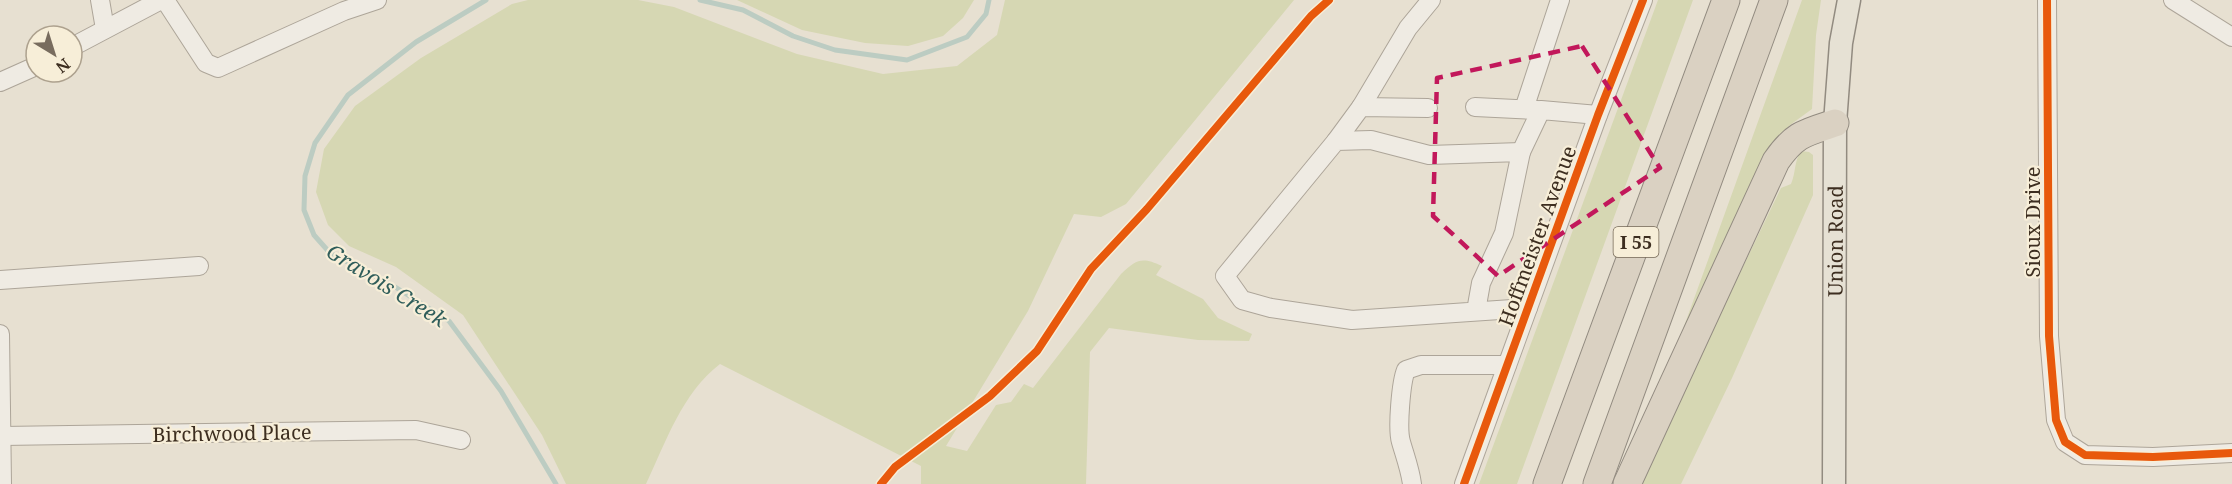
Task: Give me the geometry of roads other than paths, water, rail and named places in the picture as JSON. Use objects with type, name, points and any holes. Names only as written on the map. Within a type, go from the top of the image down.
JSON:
[{"type":"highway","name":"I 55","points":[[1547,484],[1726,0]]},
{"type":"highway","name":"I 55","points":[[1597,484],[1774,0]]},
{"type":"highway","points":[[1627,484],[1776,161],[1789,142],[1803,133],[1835,123]]},
{"type":"main road","name":"Union Road","points":[[1834,484],[1835,123],[1840,52],[1849,0]]},
{"type":"street","points":[[100,0],[105,28]]},
{"type":"street","points":[[84,40],[163,0],[206,63],[218,68],[344,11],[377,0]]},
{"type":"street","points":[[1431,0],[1408,28],[1361,107],[1336,141],[1226,276],[1242,300],[1271,309],[1352,320],[1528,308]]},
{"type":"street","points":[[1476,311],[1481,283],[1496,255],[1504,233],[1521,152],[1560,0]]},
{"type":"street","name":"Hoffmeister Avenue","points":[[1464,484],[1598,116],[1643,0]]},
{"type":"street","name":"Sioux Drive","points":[[2047,0],[2049,336],[2056,420],[2065,442],[2085,455],[2153,458],[2232,453]]},
{"type":"street","points":[[2173,0],[2232,37]]},
{"type":"street","points":[[0,82],[24,71]]},
{"type":"street","points":[[1361,107],[1428,108]]},
{"type":"street","points":[[1475,107],[1598,116]]},
{"type":"street","points":[[1336,141],[1371,140],[1429,155],[1521,152]]},
{"type":"street","points":[[0,280],[199,266]]},
{"type":"street","points":[[0,334],[2,484]]},
{"type":"street","points":[[1412,484],[1408,461],[1400,440],[1402,380],[1406,370],[1421,365],[1507,365]]},
{"type":"street","name":"Birchwood Place","points":[[2,436],[416,430],[461,441]]},
{"type":"waterway","name":"Gravois Creek","points":[[486,0],[416,42],[348,95],[315,143],[305,176],[304,210],[314,235],[330,253],[392,285],[449,321],[501,391],[556,484]]},
{"type":"waterway","name":"Gravois Creek","points":[[700,0],[743,10],[793,36],[835,50],[907,60],[967,37],[986,14],[989,0]]}]
